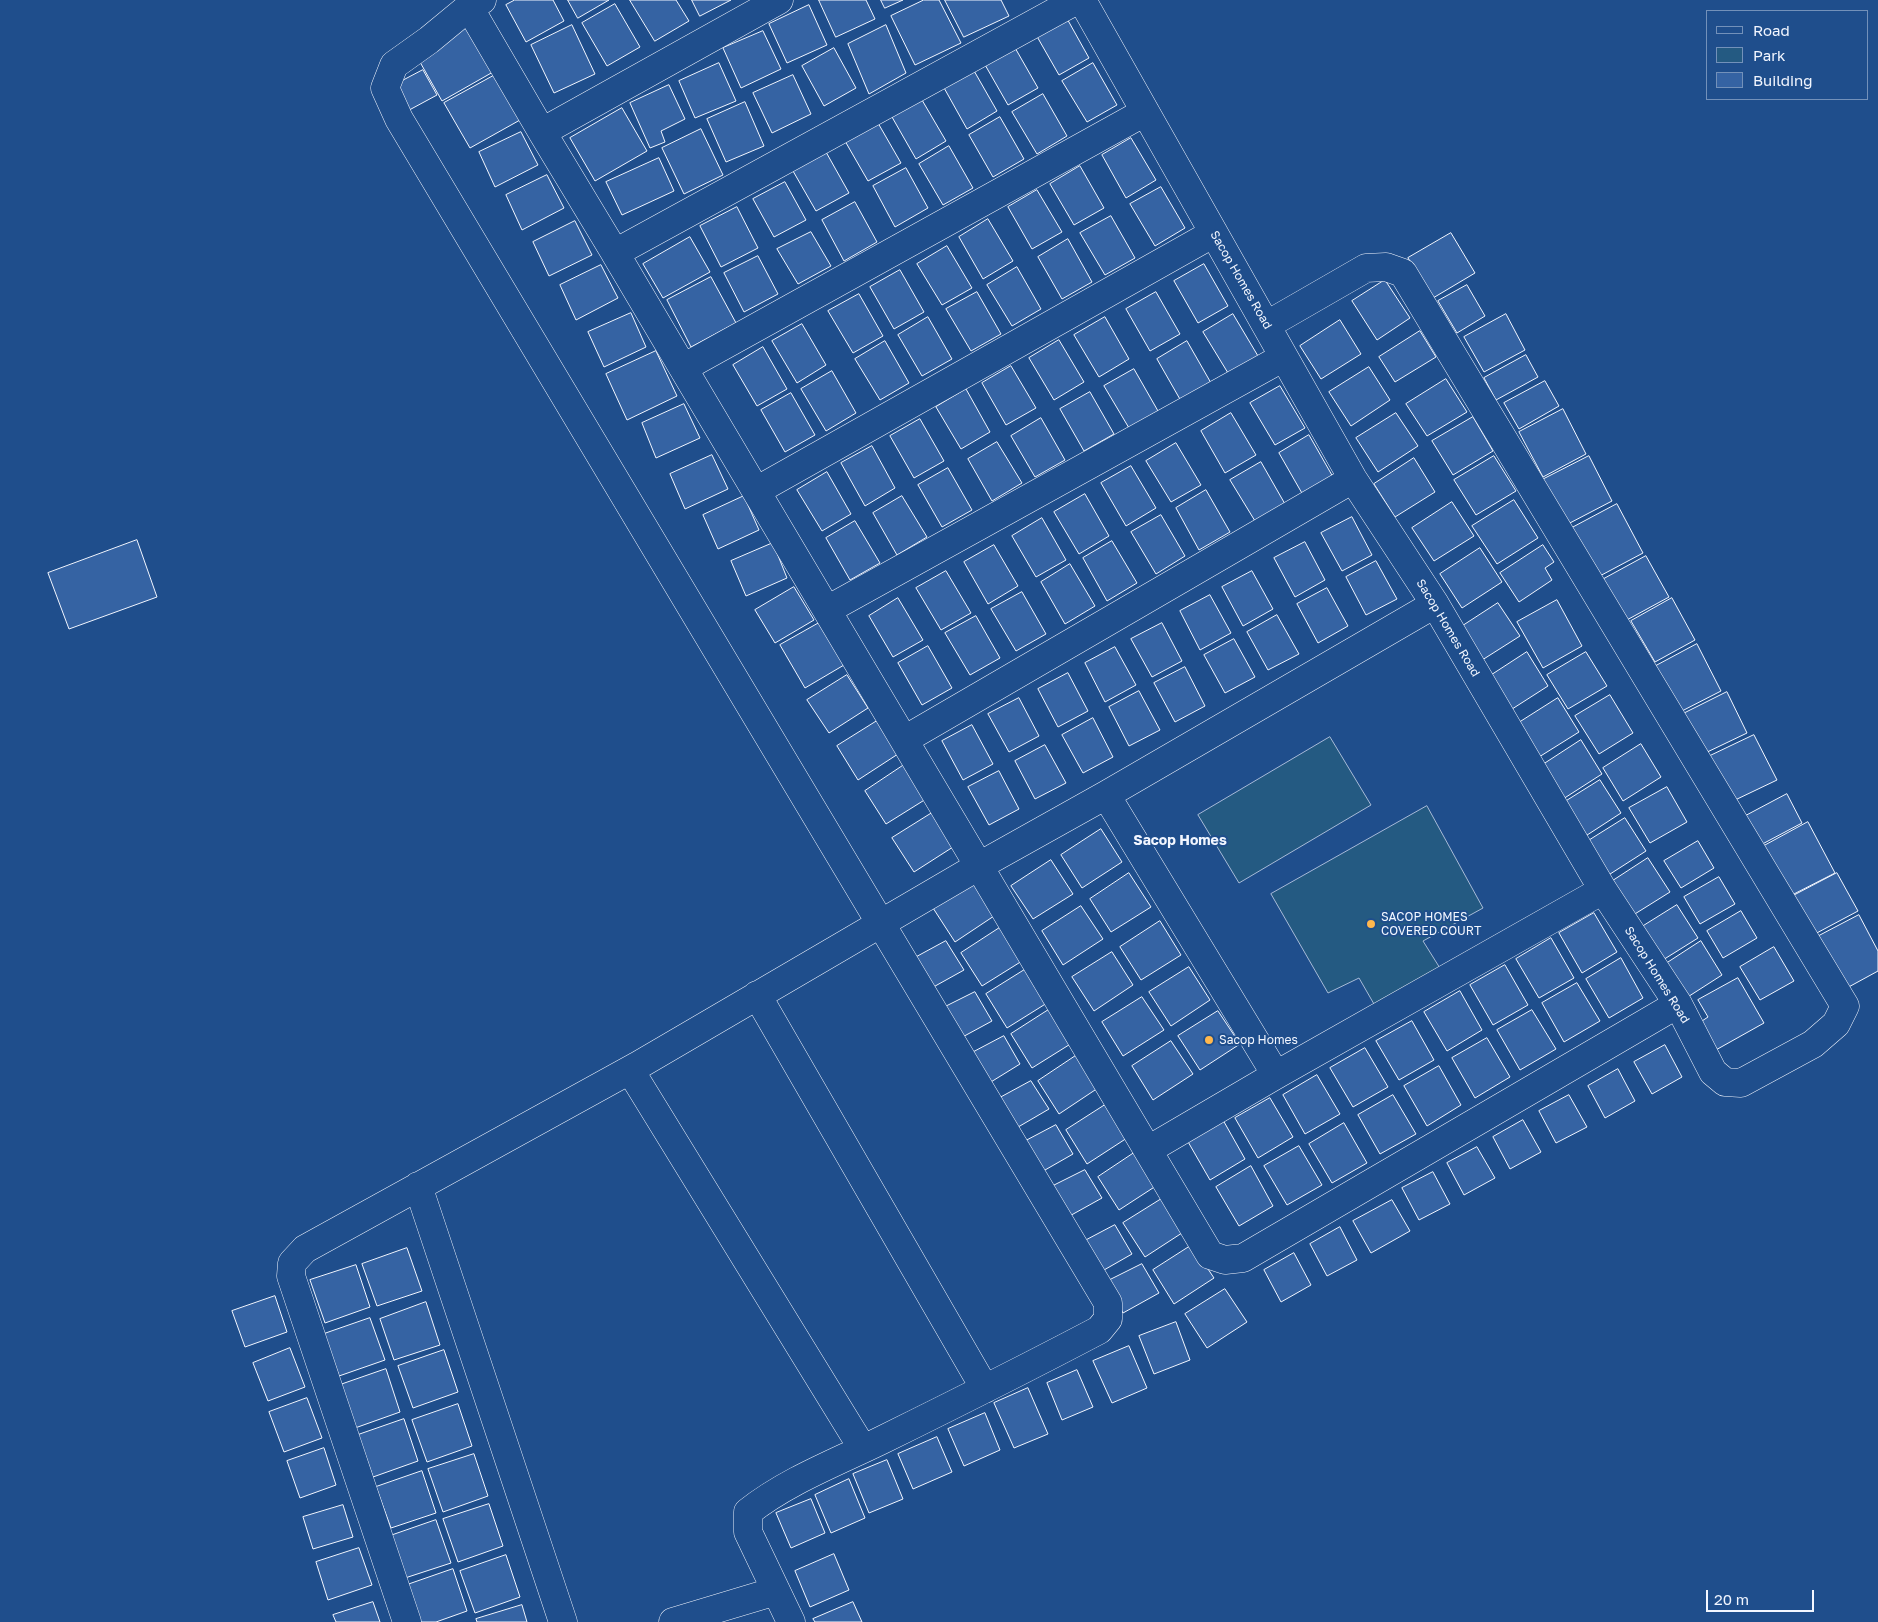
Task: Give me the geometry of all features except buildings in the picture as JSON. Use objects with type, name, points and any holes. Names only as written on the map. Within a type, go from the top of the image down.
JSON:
[{"type":"street","points":[[542,132],[779,0]]},
{"type":"street","points":[[615,253],[1077,0]]},
{"type":"street","name":"Sacop Homes Road","points":[[1082,0],[1353,479],[1435,604],[1603,890],[1678,1004],[1713,1072],[1725,1082],[1741,1083],[1813,1044],[1836,1024],[1845,1006],[1403,273],[1386,266],[1366,268],[1267,326]]},
{"type":"street","points":[[791,1622],[748,1532],[748,1512],[764,1499],[1099,1330],[1108,1319],[1108,1303],[399,119],[384,88],[394,65],[475,4],[542,132],[1210,1254],[1224,1260],[1243,1258],[1678,1004]]},
{"type":"street","points":[[683,368],[1145,112]]},
{"type":"street","points":[[756,491],[1214,234]]},
{"type":"street","points":[[827,610],[1284,357]]},
{"type":"street","points":[[904,740],[1353,479]]},
{"type":"street","points":[[407,1622],[291,1276],[292,1263],[305,1249],[630,1070],[880,923],[1106,795],[1435,604]]},
{"type":"street","points":[[1106,795],[1276,1075]]},
{"type":"street","points":[[1148,1150],[1276,1075],[1603,890]]},
{"type":"street","points":[[757,995],[985,1389]]},
{"type":"street","points":[[630,1070],[863,1449]]},
{"type":"street","points":[[418,1186],[564,1622]]},
{"type":"street","points":[[673,1622],[776,1591]]},
{"type":"green space","points":[[1330,737],[1371,805],[1239,883],[1198,815]]},
{"type":"green space","name":"SACOP HOMES COVERED COURT","points":[[1427,806],[1483,908],[1423,941],[1443,973],[1378,1011],[1359,978],[1328,993],[1271,894]]},
{"type":"place","name":"SACOP HOMES COVERED COURT","points":[[1371,924]]},
{"type":"place","name":"Sacop Homes","points":[[1209,1040]]},
{"type":"district","name":"Sacop Homes","points":[[1180,841]]}]
